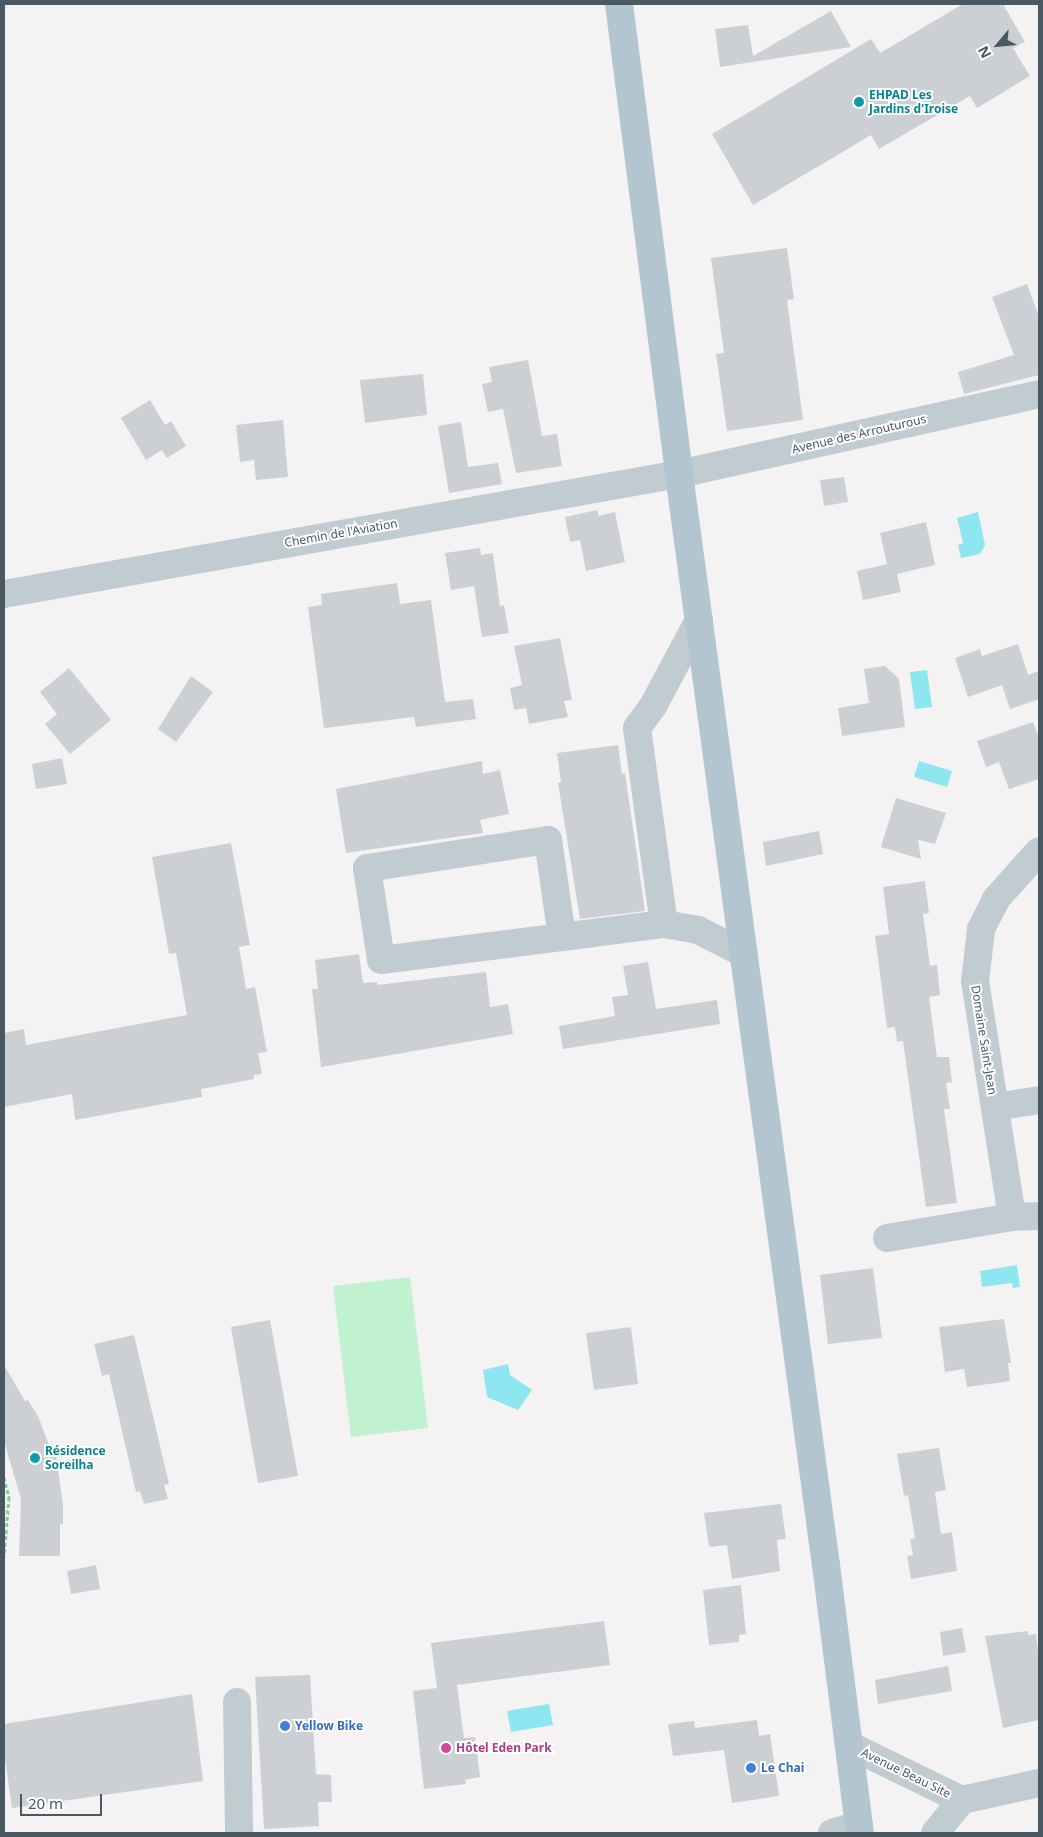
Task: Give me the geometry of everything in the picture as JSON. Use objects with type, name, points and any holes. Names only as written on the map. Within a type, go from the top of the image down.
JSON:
[{"type":"main road","points":[[619,4],[698,620],[859,1829]]},
{"type":"street","name":"Avenue des Arrouturous","points":[[679,474],[1039,394]]},
{"type":"street","name":"Chemin de l'Aviation","points":[[4,594],[679,474]]},
{"type":"street","points":[[664,924],[637,728],[652,706],[698,620]]},
{"type":"street","points":[[562,937],[548,840],[367,868],[381,960],[562,937],[664,924],[698,930],[743,953]]},
{"type":"street","name":"Domaine Saint-Jean","points":[[1012,1217],[975,982],[981,929],[996,899],[1039,851]]},
{"type":"street","points":[[995,1107],[1039,1100]]},
{"type":"street","points":[[887,1238],[1012,1217],[1039,1216]]},
{"type":"street","points":[[236,1702],[239,1833]]},
{"type":"street","name":"Avenue Beau Site","points":[[849,1745],[962,1800]]},
{"type":"street","name":"Avenue Beau Site","points":[[935,1833],[962,1800],[1039,1783]]},
{"type":"street","points":[[832,1833],[859,1829]]},
{"type":"path","points":[[4,1476],[9,1496],[4,1556]]},
{"type":"green space","points":[[410,1277],[428,1428],[351,1437],[333,1286]]},
{"type":"water","points":[[978,512],[985,545],[980,554],[961,558],[958,545],[963,543],[957,518]]},
{"type":"water","points":[[927,670],[932,707],[915,709],[910,672]]},
{"type":"water","points":[[919,761],[952,771],[947,787],[914,777]]},
{"type":"water","points":[[1017,1265],[1020,1287],[1013,1288],[1012,1283],[982,1287],[980,1271]]},
{"type":"water","points":[[508,1364],[510,1375],[532,1390],[518,1410],[487,1397],[483,1370]]},
{"type":"water","points":[[549,1704],[553,1725],[511,1732],[507,1711]]},
{"type":"building","name":"EHPAD Les Jardins d'Iroise","points":[[963,4],[1003,4],[1025,42],[1013,48],[1030,76],[977,108],[970,96],[879,149],[871,135],[753,205],[712,134],[871,39],[880,53]]},
{"type":"building","points":[[831,11],[851,47],[720,67],[715,29],[748,25],[753,56]]},
{"type":"building","points":[[787,248],[794,299],[787,300],[803,420],[727,431],[716,354],[724,353],[711,258]]},
{"type":"building","points":[[1027,284],[1039,317],[1039,375],[964,394],[958,372],[1014,355],[992,297]]},
{"type":"building","points":[[528,360],[542,436],[557,434],[562,466],[516,473],[503,409],[488,412],[482,384],[492,382],[489,367]]},
{"type":"building","points":[[423,374],[427,415],[365,423],[360,380]]},
{"type":"building","points":[[150,400],[165,425],[171,421],[186,446],[167,458],[162,450],[146,460],[121,418]]},
{"type":"building","points":[[283,420],[288,477],[256,480],[254,460],[240,462],[236,425]]},
{"type":"building","points":[[461,422],[468,467],[498,463],[502,484],[449,493],[438,426]]},
{"type":"building","points":[[844,477],[848,502],[824,506],[820,480]]},
{"type":"building","points":[[597,510],[599,516],[615,512],[625,562],[586,571],[580,540],[570,542],[565,517]]},
{"type":"building","points":[[926,522],[935,565],[897,574],[901,592],[863,600],[857,571],[887,564],[880,533]]},
{"type":"building","points":[[480,548],[481,555],[493,553],[500,606],[504,605],[509,633],[482,637],[474,586],[451,590],[445,553]]},
{"type":"building","points":[[397,583],[400,604],[431,600],[445,702],[473,699],[476,719],[416,727],[414,717],[324,728],[308,607],[322,605],[321,594]]},
{"type":"building","points":[[560,638],[572,700],[564,701],[568,717],[529,724],[526,708],[514,710],[510,688],[522,685],[514,646]]},
{"type":"building","points":[[1018,644],[1028,675],[1039,671],[1039,699],[1010,709],[1002,685],[968,697],[955,658],[980,649],[982,656]]},
{"type":"building","points":[[885,666],[899,679],[905,727],[842,736],[838,708],[869,703],[864,669]]},
{"type":"building","points":[[69,668],[111,720],[70,754],[45,724],[57,714],[40,692]]},
{"type":"building","points":[[191,676],[213,692],[176,742],[158,729]]},
{"type":"building","points":[[1033,722],[1039,738],[1039,779],[1009,789],[999,762],[986,767],[977,741]]},
{"type":"building","points":[[618,745],[622,774],[625,773],[645,911],[580,919],[558,783],[561,782],[557,753]]},
{"type":"building","points":[[62,758],[67,784],[36,789],[32,764]]},
{"type":"building","points":[[482,761],[483,774],[500,770],[509,814],[480,820],[483,833],[346,853],[336,789]]},
{"type":"building","points":[[896,798],[946,813],[935,844],[918,840],[921,859],[881,847]]},
{"type":"building","points":[[819,831],[823,854],[766,866],[763,842]]},
{"type":"building","points":[[231,843],[250,945],[239,947],[246,989],[255,987],[267,1052],[258,1053],[262,1074],[254,1075],[254,1079],[201,1089],[202,1097],[75,1120],[72,1094],[4,1107],[4,1033],[24,1029],[26,1045],[187,1015],[176,953],[169,954],[152,857]]},
{"type":"building","points":[[925,881],[929,913],[923,914],[930,966],[937,965],[940,995],[929,997],[937,1057],[949,1057],[952,1082],[946,1083],[950,1109],[944,1109],[957,1203],[926,1207],[903,1041],[897,1042],[895,1027],[887,1028],[875,936],[889,934],[883,887]]},
{"type":"building","points":[[359,954],[363,983],[377,982],[377,985],[486,972],[490,1007],[508,1004],[513,1034],[321,1067],[312,989],[318,989],[315,960]]},
{"type":"building","points":[[648,962],[656,1009],[717,1000],[720,1024],[563,1049],[559,1026],[615,1016],[612,997],[628,995],[623,966]]},
{"type":"building","points":[[873,1268],[882,1338],[828,1344],[820,1275]]},
{"type":"building","points":[[1004,1319],[1011,1363],[1008,1363],[1010,1381],[967,1387],[964,1369],[945,1372],[939,1327]]},
{"type":"building","points":[[270,1320],[298,1476],[258,1483],[231,1327]]},
{"type":"building","points":[[631,1327],[638,1384],[594,1390],[586,1333]]},
{"type":"building","points":[[134,1335],[169,1484],[164,1485],[168,1499],[144,1504],[140,1491],[136,1492],[109,1374],[102,1376],[94,1344]]},
{"type":"building","name":"Résidence Soreilha","points":[[4,1365],[25,1401],[28,1400],[38,1416],[50,1448],[55,1447],[63,1505],[63,1524],[60,1524],[60,1556],[19,1556],[21,1499],[4,1441]]},
{"type":"building","points":[[939,1448],[946,1490],[935,1492],[941,1534],[952,1532],[957,1571],[911,1579],[907,1556],[913,1555],[910,1539],[915,1538],[908,1495],[904,1496],[897,1454]]},
{"type":"building","points":[[781,1504],[786,1539],[777,1540],[780,1571],[732,1579],[727,1545],[709,1547],[704,1513]]},
{"type":"building","points":[[96,1565],[100,1589],[71,1594],[67,1571]]},
{"type":"building","points":[[741,1585],[746,1634],[739,1635],[739,1642],[709,1645],[703,1590]]},
{"type":"building","points":[[604,1621],[610,1665],[457,1685],[464,1738],[475,1737],[480,1777],[465,1780],[466,1784],[424,1789],[413,1691],[437,1688],[431,1643]]},
{"type":"building","points":[[962,1628],[966,1652],[943,1656],[940,1632]]},
{"type":"building","points":[[1028,1631],[1028,1635],[1036,1634],[1039,1659],[1039,1720],[1003,1728],[985,1636]]},
{"type":"building","points":[[948,1666],[952,1691],[878,1704],[875,1680]]},
{"type":"building","name":"Yellow Bike","points":[[310,1675],[316,1774],[331,1775],[332,1802],[318,1802],[319,1826],[264,1829],[255,1677]]},
{"type":"building","points":[[192,1694],[203,1781],[12,1808],[4,1752],[4,1724]]},
{"type":"building","name":"Le Chai","points":[[757,1720],[759,1736],[770,1734],[779,1796],[732,1803],[724,1750],[673,1756],[668,1724],[694,1721],[695,1728]]},
{"type":"place","name":"EHPAD Les Jardins d'Iroise","points":[[859,102]]},
{"type":"place","name":"Résidence Soreilha","points":[[35,1458]]},
{"type":"place","name":"Yellow Bike","points":[[285,1726]]},
{"type":"place","name":"Hôtel Eden Park","points":[[446,1748]]},
{"type":"place","name":"Le Chai","points":[[751,1768]]}]
